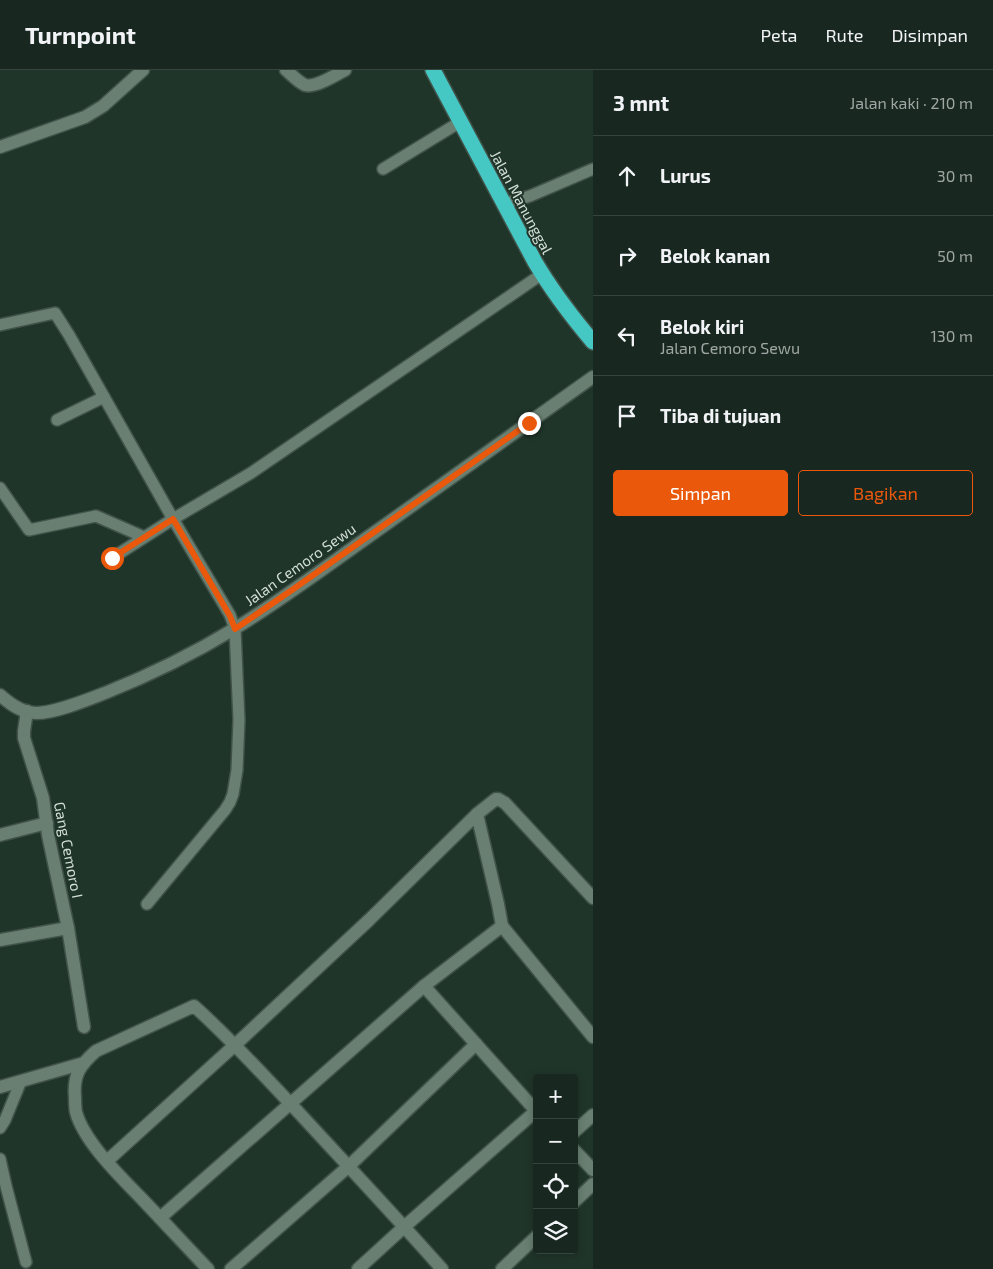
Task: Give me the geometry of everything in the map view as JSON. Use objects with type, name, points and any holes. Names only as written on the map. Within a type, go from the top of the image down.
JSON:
[{"type":"highway","name":"Jalan Manunggal","points":[[433,70],[549,286],[569,314],[593,342]]},
{"type":"street","points":[[0,147],[85,118],[103,106],[143,70]]},
{"type":"street","points":[[286,70],[301,83],[310,86],[345,70]]},
{"type":"street","name":"Jalan Cemoro Sewu","points":[[27,712],[52,711],[111,691],[162,668],[235,629],[593,377]]},
{"type":"street","points":[[0,695],[13,705],[27,712]]},
{"type":"street","name":"Gang Cemoro I","points":[[27,712],[24,738],[43,798],[48,835],[68,928],[84,1027]]},
{"type":"street","points":[[107,1161],[235,1045],[369,920],[477,814],[496,799],[505,803],[593,898]]},
{"type":"street","points":[[477,814],[502,926],[593,1037]]},
{"type":"street","points":[[0,834],[47,823]]},
{"type":"street","points":[[160,1218],[424,986],[502,926]]},
{"type":"street","points":[[0,940],[68,928]]},
{"type":"street","points":[[424,986],[533,1108]]},
{"type":"street","points":[[208,1269],[107,1161],[83,1129],[76,1111],[74,1090],[76,1077],[84,1063],[96,1051],[194,1006],[235,1045],[290,1103],[442,1269]]},
{"type":"street","points":[[231,1269],[349,1166],[476,1044]]},
{"type":"street","points":[[0,1087],[84,1063]]},
{"type":"street","points":[[358,1269],[533,1114]]},
{"type":"street","points":[[578,1128],[593,1115]]},
{"type":"street","points":[[578,1154],[593,1170]]},
{"type":"street","points":[[578,1198],[593,1184]]},
{"type":"street","points":[[502,1269],[533,1240]]},
{"type":"lane","points":[[383,169],[460,122]]},
{"type":"lane","points":[[504,204],[530,196],[593,169]]},
{"type":"lane","points":[[112,558],[173,519],[251,474],[542,274]]},
{"type":"lane","points":[[0,325],[55,313],[230,616],[235,629],[239,720],[237,770],[233,794],[225,810],[147,904]]},
{"type":"lane","points":[[57,420],[104,397]]},
{"type":"lane","points":[[0,488],[29,530],[96,516],[144,537]]},
{"type":"lane","points":[[0,1128],[21,1081]]},
{"type":"lane","points":[[0,1159],[26,1262]]},
{"type":"route","points":[[112,558],[173,519],[230,616],[235,629],[529,423]]}]
